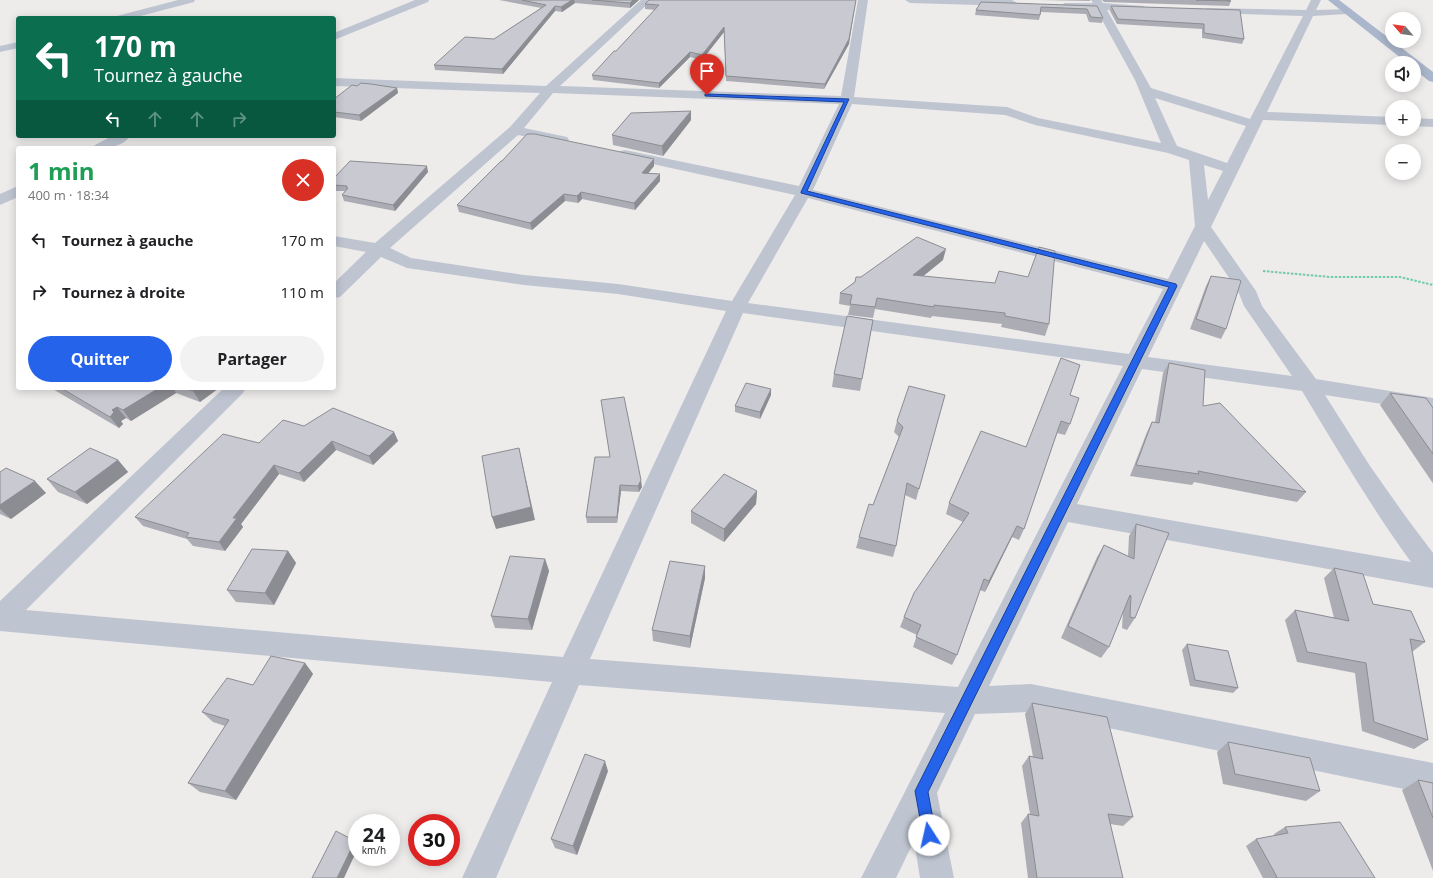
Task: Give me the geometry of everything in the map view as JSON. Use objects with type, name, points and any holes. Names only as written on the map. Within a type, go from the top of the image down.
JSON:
[{"type":"main road","points":[[1333,0],[1405,56]]},
{"type":"main road","points":[[1421,69],[1433,78]]},
{"type":"street","points":[[129,16],[190,0]]},
{"type":"street","points":[[336,35],[424,0]]},
{"type":"street","points":[[336,290],[379,249],[515,130],[550,89],[647,0]]},
{"type":"street","points":[[479,878],[571,671],[737,307],[804,192],[847,100],[863,0]]},
{"type":"street","points":[[910,0],[1020,4]]},
{"type":"street","points":[[1098,3],[1141,80],[1171,149]]},
{"type":"street","points":[[1060,5],[1098,3],[1154,8]]},
{"type":"street","points":[[1201,10],[1313,7],[1347,12]]},
{"type":"street","points":[[878,878],[1313,7]]},
{"type":"street","points":[[0,50],[16,46]]},
{"type":"street","points":[[336,82],[847,100],[1007,111],[1035,121],[1171,149],[1232,169]]},
{"type":"street","points":[[1146,91],[1256,120],[1385,121]]},
{"type":"street","points":[[1421,122],[1433,123]]},
{"type":"street","points":[[515,130],[577,144]]},
{"type":"street","points":[[104,146],[119,138]]},
{"type":"street","points":[[609,150],[804,192],[1174,286]]},
{"type":"street","points":[[1196,157],[1203,227],[1231,269],[1248,291],[1253,306],[1309,385],[1362,472],[1397,524],[1433,572]]},
{"type":"street","points":[[0,200],[16,191]]},
{"type":"street","points":[[0,204],[16,206]]},
{"type":"street","points":[[336,242],[379,249],[407,263],[524,280],[618,289],[737,307],[1309,385],[1433,405]]},
{"type":"street","points":[[0,618],[234,390]]},
{"type":"street","points":[[1062,511],[1433,577]]},
{"type":"street","points":[[0,618],[571,671],[966,700],[1031,698],[1433,779]]},
{"type":"street","points":[[921,791],[937,878]]},
{"type":"path","points":[[1231,269],[1330,276],[1400,277],[1433,285]]},
{"type":"building","points":[[522,0],[572,0],[561,7],[555,6],[502,69],[434,65],[465,37],[494,39],[546,5]]},
{"type":"building","points":[[592,0],[633,0],[630,3]]},
{"type":"building","points":[[649,0],[856,0],[849,39],[825,84],[726,76],[724,27],[702,55],[690,52],[659,83],[592,75],[659,5],[645,4]]},
{"type":"building","points":[[1196,0],[1225,0],[1231,1]]},
{"type":"building","points":[[981,2],[1097,6],[1103,18],[1091,17],[1087,9],[1041,7],[1040,15],[976,10]]},
{"type":"building","points":[[1111,6],[1240,10],[1244,39],[1204,33],[1204,24],[1118,19]]},
{"type":"building","points":[[361,83],[397,88],[359,115],[336,112],[336,97],[352,85],[357,86]]},
{"type":"building","points":[[691,111],[662,146],[612,135],[631,113]]},
{"type":"building","points":[[527,134],[535,134],[654,159],[642,173],[660,174],[634,203],[581,192],[577,196],[564,194],[530,223],[457,205]]},
{"type":"building","points":[[350,161],[427,166],[393,205],[342,195],[348,188],[346,188],[347,186],[336,185],[336,176]]},
{"type":"building","points":[[917,237],[946,249],[913,275],[995,283],[999,271],[1028,277],[1039,247],[1055,251],[1049,324],[1005,316],[1005,313],[934,305],[934,307],[877,298],[875,307],[850,304],[852,295],[840,293],[855,282],[856,277],[861,277]]},
{"type":"building","points":[[1211,276],[1241,281],[1226,329],[1196,319]]},
{"type":"building","points":[[847,316],[873,320],[862,379],[834,374]]},
{"type":"building","points":[[1061,358],[1080,365],[1070,395],[1079,398],[1070,424],[1061,421],[1024,529],[1017,526],[989,581],[984,579],[957,655],[916,637],[921,625],[904,617],[914,593],[969,513],[949,503],[981,431],[1026,447]]},
{"type":"building","points":[[1169,363],[1205,370],[1203,406],[1220,403],[1306,492],[1198,471],[1199,474],[1136,465],[1152,422],[1159,423]]},
{"type":"building","points":[[746,383],[771,389],[760,412],[735,406]]},
{"type":"building","points":[[909,386],[945,395],[919,489],[907,483],[896,546],[859,537],[869,504],[873,505],[903,427],[897,421]]},
{"type":"building","points":[[64,390],[156,390],[123,410],[117,407],[112,410],[114,412],[110,417]]},
{"type":"building","points":[[1390,393],[1426,398],[1433,408],[1433,454]]},
{"type":"building","points":[[624,397],[641,480],[638,486],[620,485],[617,517],[586,517],[595,457],[610,457],[601,400]]},
{"type":"building","points":[[333,408],[394,432],[369,456],[332,441],[299,473],[274,465],[233,518],[237,518],[219,542],[186,537],[189,533],[135,517],[223,434],[259,443],[283,420],[304,426]]},
{"type":"building","points":[[90,448],[118,460],[75,492],[47,479]]},
{"type":"building","points":[[519,448],[531,507],[492,517],[482,456]]},
{"type":"building","points":[[6,468],[35,481],[0,505],[0,472]]},
{"type":"building","points":[[724,474],[757,491],[724,529],[691,511]]},
{"type":"building","points":[[1136,524],[1169,533],[1135,618],[1130,617],[1130,595],[1109,647],[1068,626],[1104,545],[1134,559]]},
{"type":"building","points":[[252,549],[288,551],[265,593],[227,590]]},
{"type":"building","points":[[510,556],[545,559],[528,619],[491,616]]},
{"type":"building","points":[[670,561],[705,566],[690,636],[652,630]]},
{"type":"building","points":[[1334,568],[1363,574],[1373,604],[1411,611],[1425,642],[1410,639],[1428,740],[1374,722],[1366,663],[1307,652],[1295,610],[1349,621]]},
{"type":"building","points":[[1187,644],[1228,651],[1238,688],[1195,680]]},
{"type":"building","points":[[271,656],[305,663],[225,791],[188,783],[229,720],[202,712],[227,678],[253,685]]},
{"type":"building","points":[[1032,703],[1107,717],[1133,817],[1108,814],[1123,878],[1037,878],[1028,814],[1039,816],[1029,756],[1043,759]]},
{"type":"building","points":[[1228,742],[1310,758],[1320,791],[1235,774]]},
{"type":"building","points":[[585,754],[605,761],[573,846],[551,839]]},
{"type":"building","points":[[1418,780],[1433,783],[1433,818]]},
{"type":"building","points":[[1340,822],[1375,878],[1275,878],[1277,877],[1256,839],[1288,833],[1285,827]]},
{"type":"building","points":[[336,831],[348,837],[348,855],[337,878],[312,878]]},
{"type":"route","points":[[707,95],[847,100],[804,192],[1174,286],[921,791],[929,835]]}]
